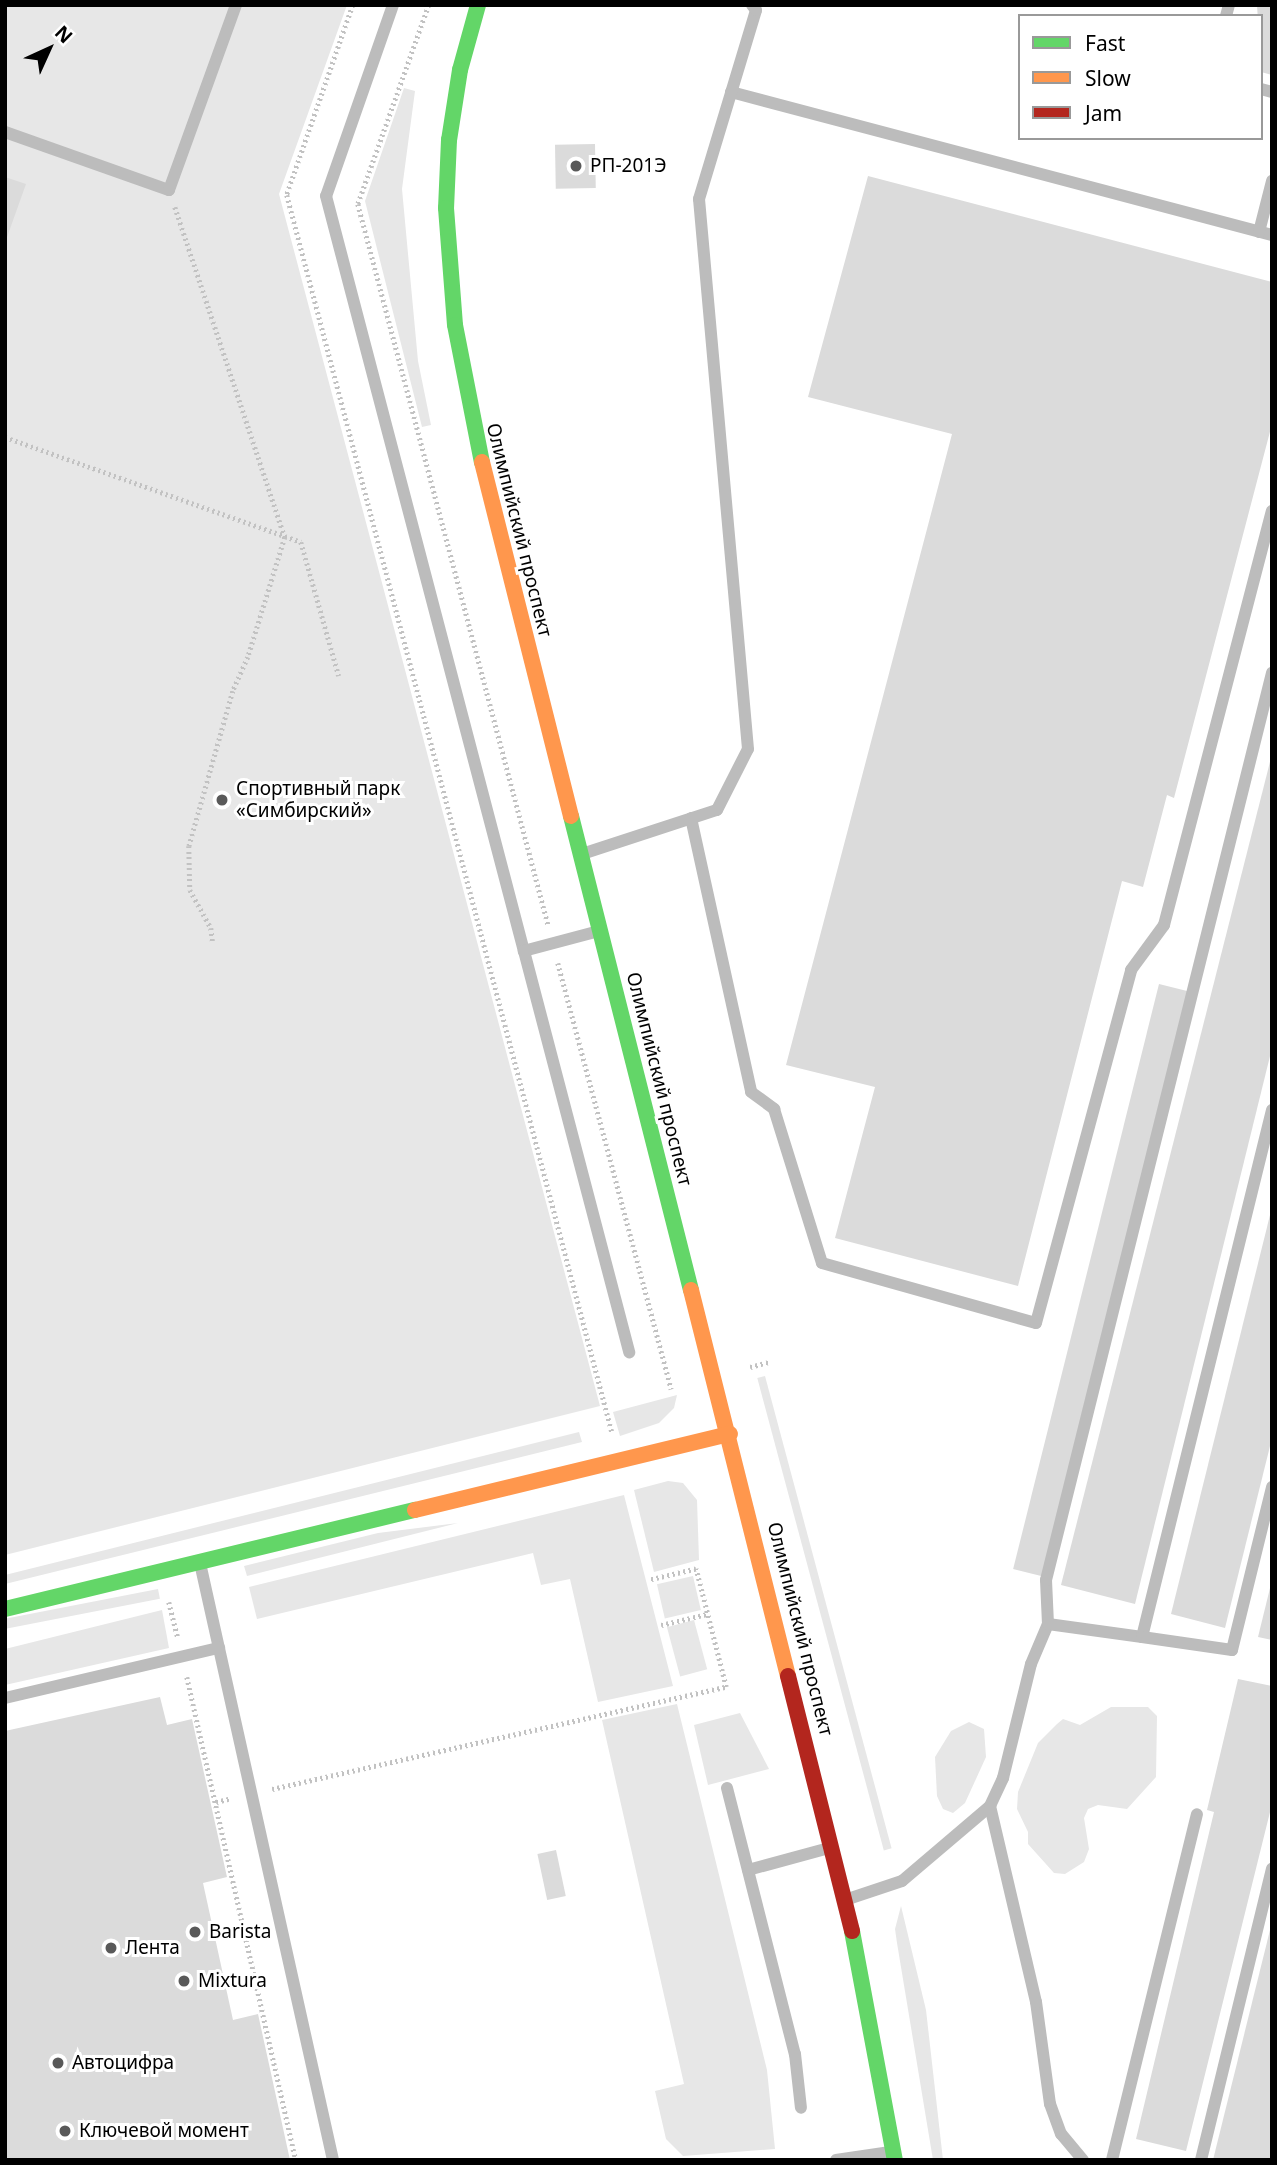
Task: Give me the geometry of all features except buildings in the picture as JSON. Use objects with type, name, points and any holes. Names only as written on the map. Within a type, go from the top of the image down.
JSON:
[{"type":"street","name":"Олимпийский проспект","points":[[478,5],[460,70],[449,140],[446,208],[454,326],[467,404],[497,534],[730,1434],[845,1900],[894,2156]]},
{"type":"street","points":[[5,1609],[730,1434]]},
{"type":"lane","points":[[5,132],[169,190],[236,5]]},
{"type":"lane","points":[[393,5],[326,196],[629,1352]]},
{"type":"lane","points":[[580,855],[717,810],[748,749],[699,199],[756,10],[752,5]]},
{"type":"lane","points":[[732,92],[1265,233],[1272,181]]},
{"type":"lane","points":[[691,818],[751,1092],[774,1109],[822,1263],[1036,1323],[1131,970],[1164,925],[1272,510]]},
{"type":"lane","points":[[845,1900],[902,1881],[990,1806],[1003,1778],[1031,1664],[1048,1624],[1046,1580],[1272,673]]},
{"type":"lane","points":[[524,951],[599,931]]},
{"type":"lane","points":[[1142,1637],[1272,1110]]},
{"type":"lane","points":[[1048,1624],[1232,1650],[1272,1487]]},
{"type":"lane","points":[[200,1562],[333,2160]]},
{"type":"lane","points":[[5,1698],[219,1648]]},
{"type":"lane","points":[[727,1788],[795,2054],[801,2108]]},
{"type":"lane","points":[[990,1806],[1036,2002],[1050,2104],[1061,2134],[1083,2160]]},
{"type":"lane","points":[[1112,2160],[1197,1814]]},
{"type":"lane","points":[[748,1870],[832,1847]]},
{"type":"lane","points":[[1201,2160],[1272,1869]]},
{"type":"lane","points":[[835,2160],[894,2156]]},
{"type":"path","points":[[353,5],[287,195],[620,1461]]},
{"type":"path","points":[[429,5],[358,204],[671,1389]]},
{"type":"path","points":[[169,190],[285,537],[248,657],[233,691],[188,846],[190,890],[211,928],[213,944]]},
{"type":"path","points":[[5,437],[301,542],[339,676]]},
{"type":"path","points":[[750,1367],[769,1362]]},
{"type":"path","points":[[216,1802],[726,1686],[696,1569],[650,1580]]},
{"type":"path","points":[[169,1601],[296,2160]]},
{"type":"path","points":[[661,1625],[707,1614]]},
{"type":"shaded area","name":"Спортивный парк «Симбирский»","points":[[5,5],[347,5],[279,194],[600,1406],[5,1555]]},
{"type":"shaded area","points":[[404,88],[415,91],[402,189],[418,361],[431,425],[422,427],[365,201]]},
{"type":"shaded area","points":[[765,1376],[892,1848],[884,1850],[757,1378]]},
{"type":"shaded area","points":[[677,1395],[674,1408],[659,1423],[620,1436],[613,1412]]},
{"type":"shaded area","points":[[579,1432],[582,1442],[5,1584],[5,1575]]},
{"type":"shaded area","points":[[668,1481],[683,1483],[697,1500],[699,1560],[654,1572],[634,1490]]},
{"type":"shaded area","points":[[624,1495],[673,1686],[598,1702],[570,1579],[541,1585],[533,1553],[257,1619],[249,1587]]},
{"type":"shaded area","points":[[458,1523],[247,1576],[244,1566],[378,1533]]},
{"type":"shaded area","points":[[693,1576],[701,1610],[665,1618],[657,1584]]},
{"type":"shaded area","points":[[158,1589],[160,1599],[6,1629],[5,1619]]},
{"type":"shaded area","points":[[162,1610],[169,1648],[5,1685],[5,1649]]},
{"type":"shaded area","points":[[694,1620],[707,1669],[680,1677],[667,1627]]},
{"type":"shaded area","points":[[677,1704],[767,2070],[775,2149],[683,2156],[666,2139],[655,2091],[684,2084],[602,1720]]},
{"type":"shaded area","points":[[1111,1707],[1148,1707],[1157,1716],[1156,1777],[1127,1809],[1098,1805],[1088,1809],[1084,1818],[1089,1849],[1084,1862],[1065,1874],[1054,1873],[1028,1844],[1028,1832],[1017,1809],[1018,1792],[1038,1743],[1057,1724],[1063,1719],[1080,1725]]},
{"type":"shaded area","points":[[740,1713],[769,1769],[708,1785],[694,1725]]},
{"type":"shaded area","points":[[969,1722],[984,1729],[986,1757],[965,1803],[953,1813],[943,1809],[937,1796],[935,1757],[951,1731]]},
{"type":"shaded area","points":[[901,1906],[926,2010],[943,2160],[933,2160],[897,1943],[895,1929]]},
{"type":"traffic: fast","points":[[478,5],[460,70],[449,140],[446,208],[455,325],[482,462]]},
{"type":"traffic: fast","points":[[571,816],[691,1290]]},
{"type":"traffic: fast","points":[[5,1609],[415,1510]]},
{"type":"traffic: fast","points":[[852,1931],[895,2160]]},
{"type":"traffic: slow","points":[[482,462],[571,816]]},
{"type":"traffic: slow","points":[[691,1290],[788,1676]]},
{"type":"traffic: slow","points":[[415,1510],[730,1434]]},
{"type":"traffic: jam","points":[[788,1676],[852,1931]]},
{"type":"place","name":"РП-201Э","points":[[576,166]]},
{"type":"place","name":"Спортивный парк «Симбирский»","points":[[222,800]]},
{"type":"place","name":"Barista","points":[[195,1932]]},
{"type":"place","name":"Лента","points":[[111,1948]]},
{"type":"place","name":"Mixtura","points":[[184,1981]]},
{"type":"place","name":"Автоцифра","points":[[58,2063]]},
{"type":"place","name":"Ключевой момент","points":[[65,2131]]}]
